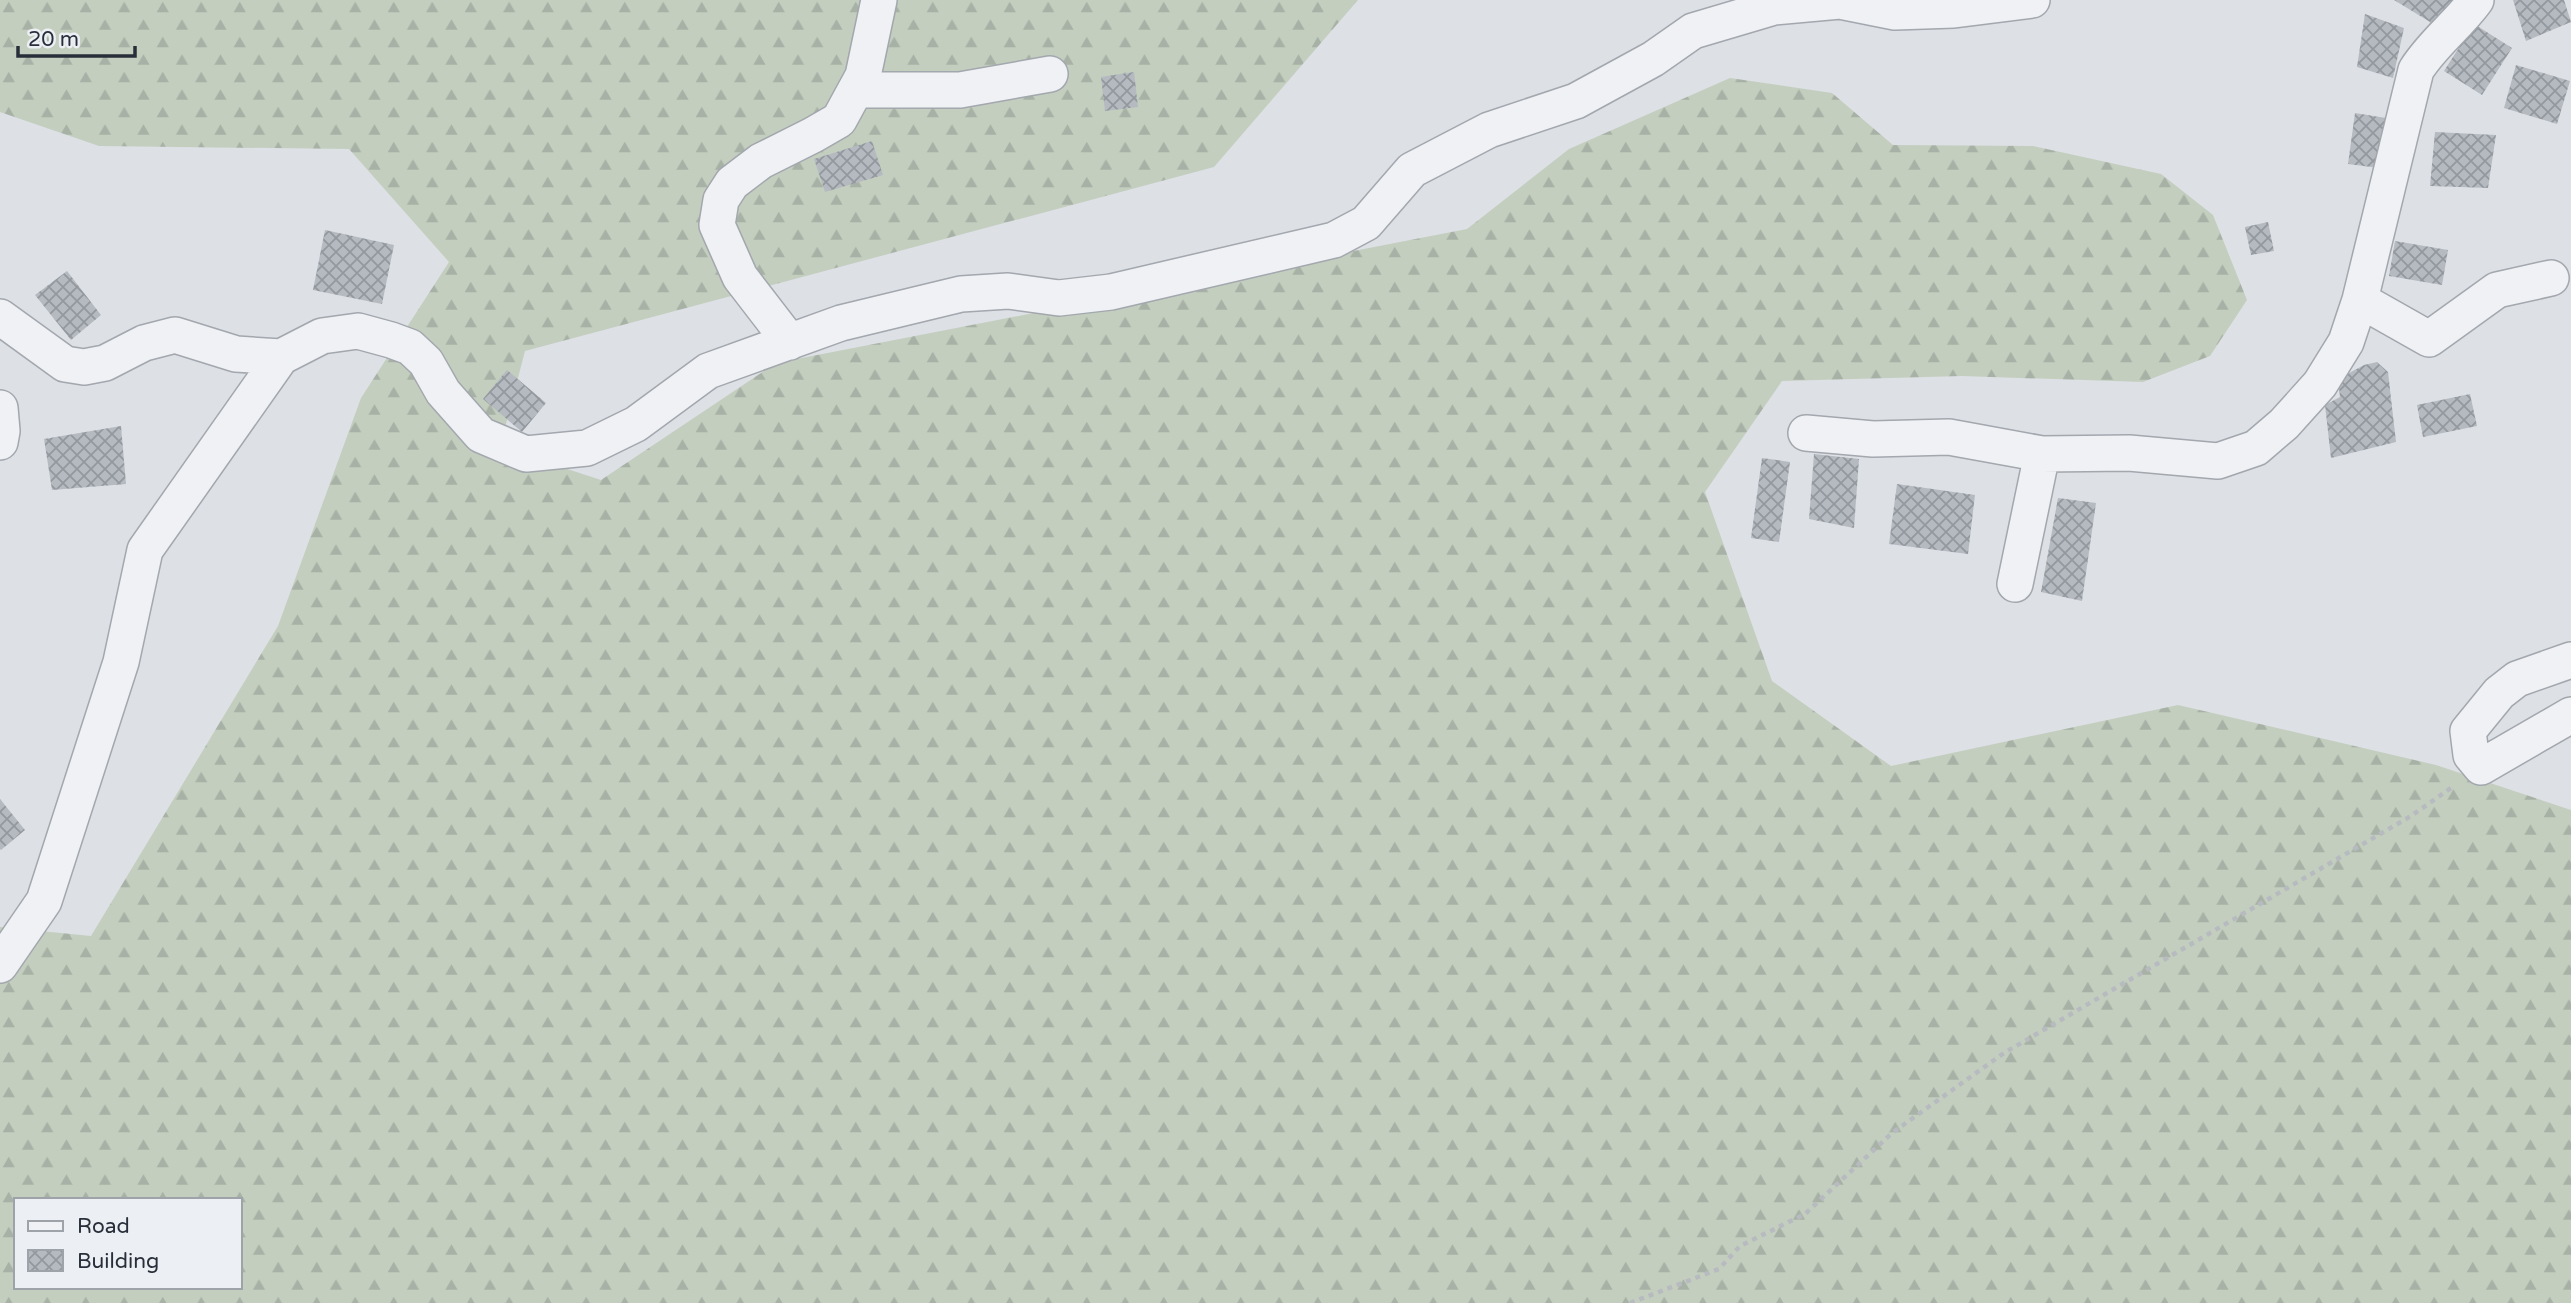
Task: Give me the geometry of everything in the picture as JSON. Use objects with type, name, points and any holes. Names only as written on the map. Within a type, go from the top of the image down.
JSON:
[{"type":"street","points":[[790,342],[740,277],[717,225],[721,200],[732,183],[761,161],[839,120],[863,76],[879,0]]},
{"type":"street","points":[[0,965],[44,901],[121,662],[145,550],[281,357],[322,336],[358,331],[410,347],[426,362],[443,392],[481,435],[526,454],[587,448],[636,424],[708,371],[841,323],[961,294],[1008,291],[1059,298],[1111,292],[1334,240],[1366,223],[1412,170],[1489,130],[1576,101],[1653,59],[1693,31],[1774,7],[1840,1],[1895,12],[1954,10],[2032,0]]},
{"type":"street","points":[[1806,433],[1872,439],[1949,437],[2042,454],[2129,453],[2218,461],[2256,448],[2284,424],[2320,384],[2346,342],[2360,300],[2416,69],[2427,53],[2476,0]]},
{"type":"street","points":[[856,90],[960,90],[1050,74]]},
{"type":"street","points":[[2360,300],[2429,339],[2497,290],[2551,278]]},
{"type":"street","points":[[1,322],[26,334],[65,364],[84,367],[104,363],[144,344],[175,335],[236,354],[281,357]]},
{"type":"street","points":[[0,408],[0,442]]},
{"type":"street","points":[[2015,584],[2042,454]]},
{"type":"street","points":[[2571,660],[2518,679],[2499,694],[2468,731],[2471,755],[2481,767],[2571,715]]},
{"type":"path","points":[[1630,1303],[1719,1269],[1740,1247],[1805,1214],[1892,1133],[2004,1053],[2411,816],[2481,767]]},
{"type":"green space","points":[[0,0],[1358,0],[1214,167],[525,351],[500,447],[601,480],[776,363],[1467,229],[1569,149],[1730,78],[1832,93],[1893,145],[2033,146],[2161,174],[2213,215],[2247,300],[2210,356],[2143,382],[1962,376],[1782,381],[1705,492],[1772,681],[1891,766],[2178,705],[2436,765],[2571,810],[2571,1303],[0,1303],[0,927],[91,936],[278,626],[361,398],[449,262],[349,149],[99,146],[0,112]]},
{"type":"building","points":[[2394,0],[2454,0],[2435,25]]},
{"type":"building","points":[[2513,0],[2564,0],[2571,22],[2526,41]]},
{"type":"building","points":[[2365,14],[2404,28],[2393,78],[2357,67]]},
{"type":"building","points":[[2474,24],[2512,48],[2482,95],[2444,71]]},
{"type":"building","points":[[2516,65],[2570,81],[2557,124],[2504,108]]},
{"type":"building","points":[[1134,72],[1138,107],[1105,111],[1101,77]]},
{"type":"building","points":[[2355,113],[2386,118],[2379,168],[2348,164]]},
{"type":"building","points":[[2435,132],[2496,135],[2488,188],[2430,186]]},
{"type":"building","points":[[872,141],[883,175],[825,192],[814,159]]},
{"type":"building","points":[[2268,222],[2274,251],[2251,255],[2245,227]]},
{"type":"building","points":[[325,230],[394,245],[382,304],[313,290]]},
{"type":"building","points":[[2395,241],[2448,250],[2442,285],[2389,276]]},
{"type":"building","points":[[67,271],[101,315],[71,340],[35,295]]},
{"type":"building","points":[[2377,362],[2388,372],[2396,442],[2331,458],[2325,405],[2340,397],[2338,379],[2364,365]]},
{"type":"building","points":[[507,370],[546,403],[522,432],[483,399]]},
{"type":"building","points":[[2470,394],[2477,426],[2423,437],[2417,405]]},
{"type":"building","points":[[121,426],[126,484],[52,490],[44,439]]},
{"type":"building","points":[[1814,454],[1859,459],[1854,528],[1809,519]]},
{"type":"building","points":[[1762,458],[1790,462],[1779,542],[1751,538]]},
{"type":"building","points":[[1897,484],[1975,495],[1968,554],[1889,544]]},
{"type":"building","points":[[2058,498],[2096,503],[2082,601],[2041,592]]},
{"type":"building","points":[[0,799],[25,830],[1,850],[0,849]]}]
